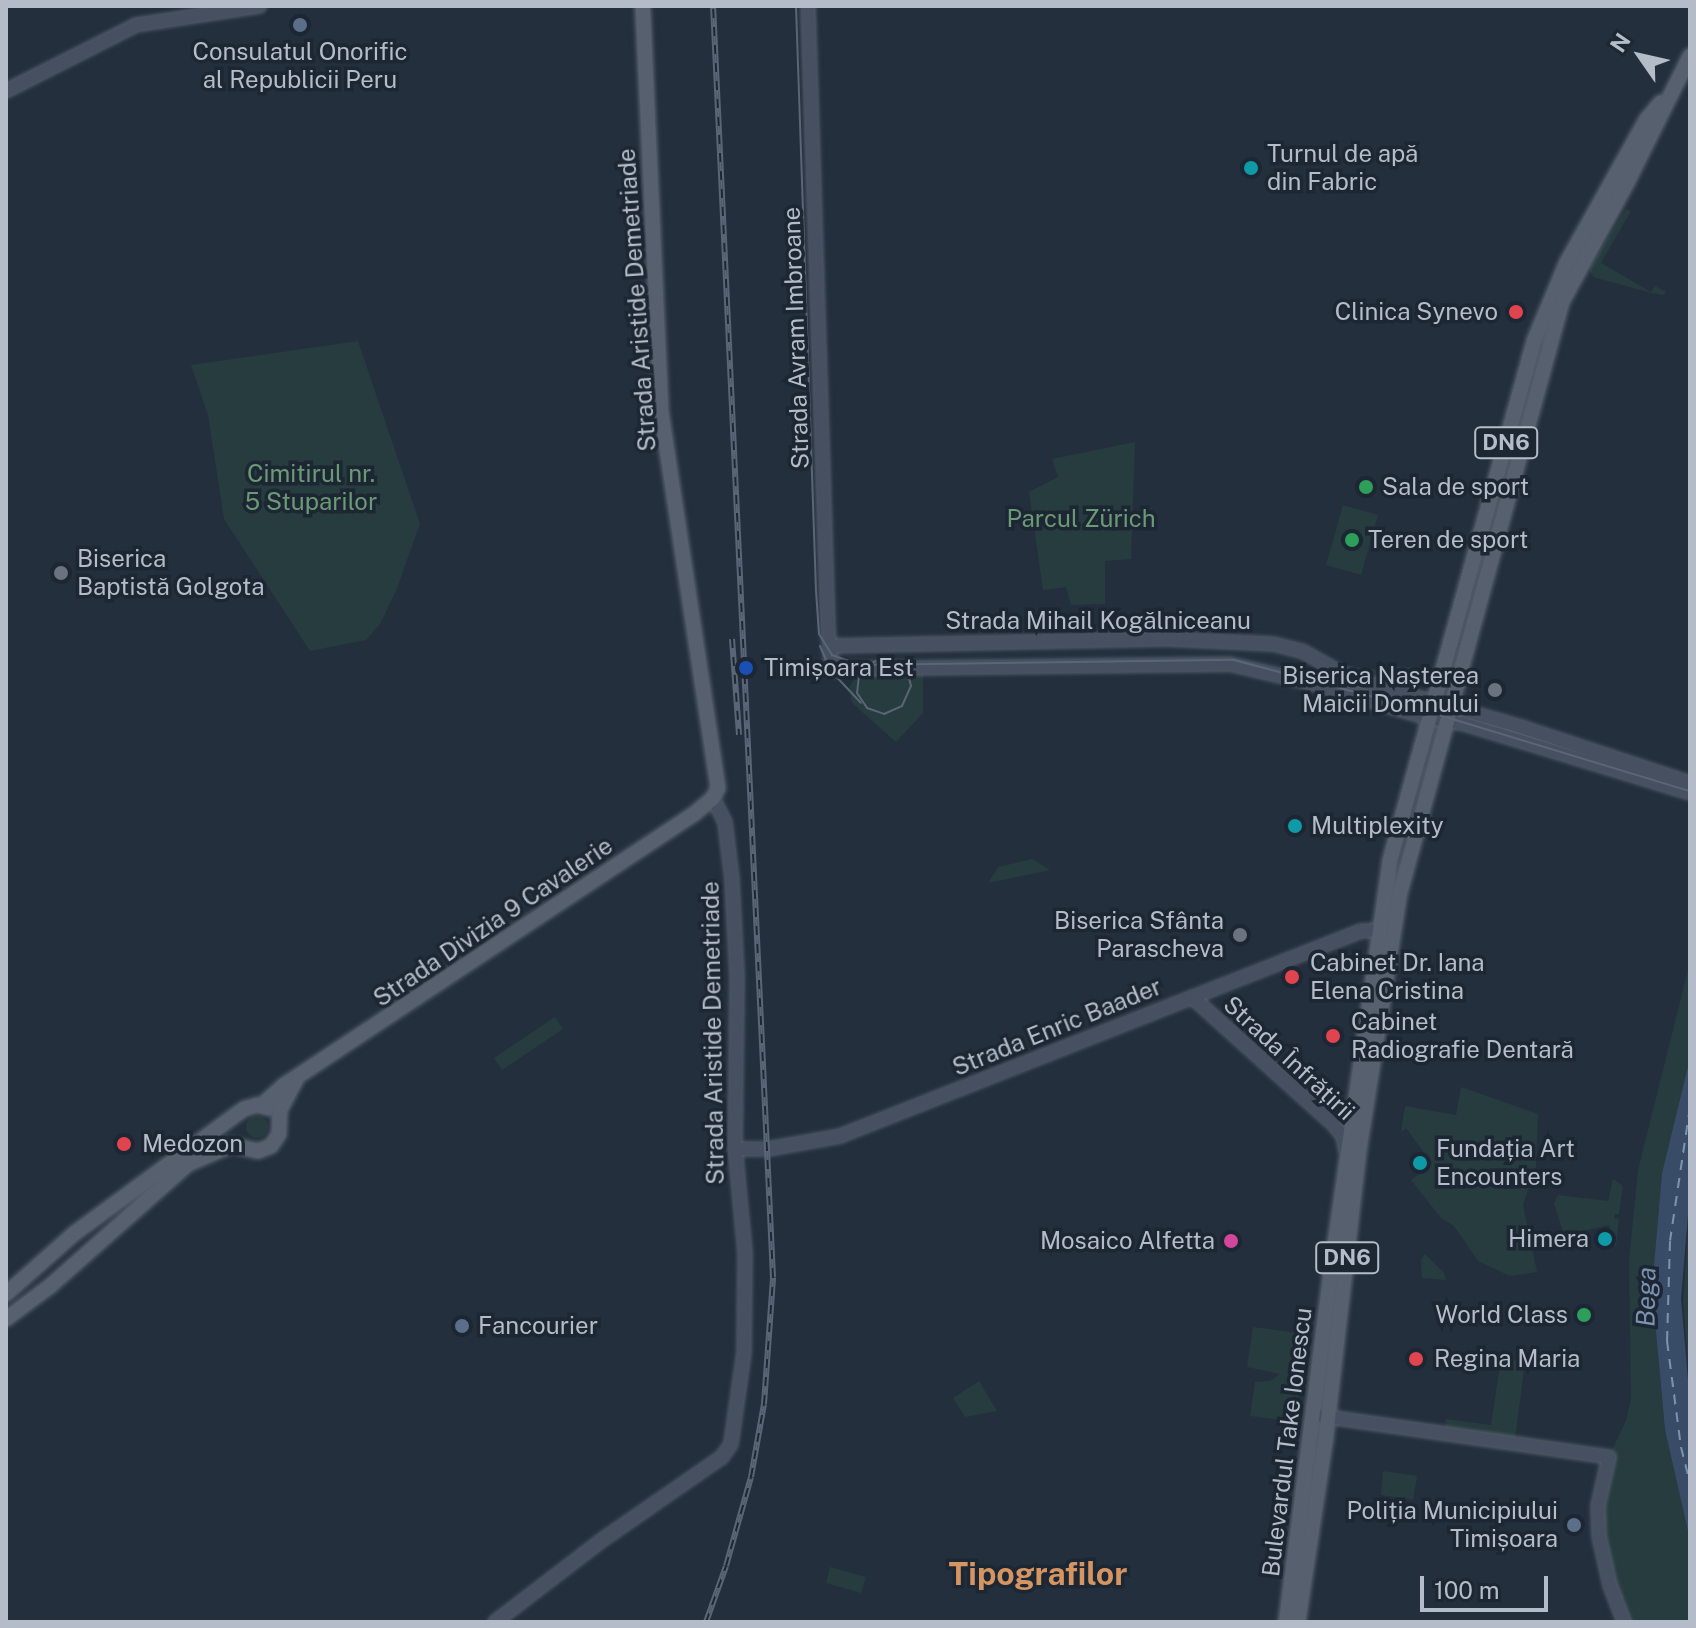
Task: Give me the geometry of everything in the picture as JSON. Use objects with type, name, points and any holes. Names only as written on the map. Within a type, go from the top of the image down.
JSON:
[{"type":"main road","name":"Strada Aristide Demetriade","points":[[643,6],[661,409],[717,764],[719,782],[713,798]]},
{"type":"main road","name":"DN6","points":[[1448,714],[1562,302],[1651,137],[1669,93],[1690,56]]},
{"type":"main road","name":"DN6","points":[[1433,702],[1549,299],[1646,120],[1669,93]]},
{"type":"main road","name":"Bulevardul Take Ionescu","points":[[1298,1622],[1328,1417],[1385,930],[1390,860],[1433,702]]},
{"type":"main road","name":"Bulevardul Take Ionescu","points":[[1286,1622],[1347,1156],[1385,930],[1448,714]]},
{"type":"main road","name":"Strada Divizia 9 Cavalerie","points":[[262,1105],[283,1086],[297,1080],[713,798]]},
{"type":"main road","points":[[6,1319],[49,1287],[180,1170],[232,1145],[258,1151],[271,1146],[279,1134],[280,1110],[297,1080]]},
{"type":"main road","points":[[6,1294],[83,1226],[249,1106],[262,1105],[275,1113],[280,1123]]},
{"type":"main road","points":[[239,1114],[235,1131],[247,1148]]},
{"type":"street","points":[[6,91],[127,28],[168,18],[260,6]]},
{"type":"street","name":"Strada Avram Imbroane","points":[[808,6],[832,669]]},
{"type":"street","name":"Strada Mihail Kogălniceanu","points":[[830,646],[1041,640],[1258,642],[1291,647],[1346,676],[1433,702],[1448,714]]},
{"type":"street","name":"Strada Mihail Kogălniceanu","points":[[832,669],[1223,663],[1315,684],[1428,718],[1448,714]]},
{"type":"street","points":[[1448,714],[1690,783]]},
{"type":"street","points":[[1448,714],[1690,793]]},
{"type":"street","name":"Strada Aristide Demetriade","points":[[496,1622],[605,1538],[722,1457],[731,1444],[742,1370],[746,1309],[744,1236],[735,1149],[738,988],[725,822],[713,798]]},
{"type":"street","name":"Strada Enric Baader","points":[[735,1149],[768,1149],[840,1136],[1361,931],[1385,930]]},
{"type":"street","name":"Strada Înfrățirii","points":[[1198,995],[1334,1125],[1343,1136],[1347,1156]]},
{"type":"street","points":[[1312,1415],[1609,1457],[1598,1506],[1599,1536],[1624,1622]]},
{"type":"green space","points":[[1626,209],[1631,211],[1601,263],[1651,292],[1655,286],[1666,292],[1664,295],[1651,293],[1593,277],[1589,269]]},
{"type":"green space","name":"Cimitirul nr. 5 Stuparilor","points":[[358,341],[420,524],[396,591],[380,624],[366,640],[310,651],[224,519],[208,415],[191,365]]},
{"type":"green space","name":"Parcul Zürich","points":[[1135,442],[1131,559],[1105,561],[1105,604],[1071,605],[1066,587],[1043,590],[1029,492],[1058,477],[1052,459]]},
{"type":"green space","name":"Teren de sport","points":[[1343,505],[1378,515],[1361,575],[1326,565]]},
{"type":"green space","points":[[1327,663],[1387,671],[1388,665],[1423,669],[1420,684],[1410,681],[1408,687],[1396,684],[1395,688]]},
{"type":"green space","points":[[858,673],[923,673],[923,713],[896,742],[852,703],[849,688]]},
{"type":"green space","points":[[1032,859],[1050,870],[988,883],[998,867]]},
{"type":"green space","points":[[1690,962],[1690,1058],[1662,1173],[1652,1288],[1665,1430],[1690,1540],[1690,1622],[1624,1622],[1599,1536],[1609,1457],[1626,1420],[1631,1399],[1629,1261],[1638,1170]]},
{"type":"green space","points":[[555,1017],[563,1029],[502,1070],[494,1058]]},
{"type":"green space","points":[[1461,1087],[1538,1114],[1536,1166],[1523,1205],[1537,1272],[1510,1276],[1478,1261],[1454,1226],[1441,1218],[1411,1180],[1432,1164],[1406,1128],[1401,1132],[1405,1106],[1456,1115]]},
{"type":"green space","points":[[253,1116],[261,1116],[268,1127],[261,1138],[253,1138],[246,1131],[246,1123]]},
{"type":"green space","points":[[1613,1179],[1623,1186],[1619,1214],[1615,1214],[1614,1218],[1619,1219],[1616,1246],[1609,1245],[1610,1225],[1564,1235],[1554,1204],[1558,1195],[1608,1201]]},
{"type":"green space","points":[[1690,1205],[1690,1390],[1683,1301]]},
{"type":"green space","points":[[1425,1254],[1444,1273],[1446,1280],[1422,1278],[1421,1259]]},
{"type":"green space","points":[[1253,1327],[1305,1334],[1296,1422],[1250,1416],[1255,1382],[1270,1381],[1280,1374],[1247,1367]]},
{"type":"green space","points":[[1501,1358],[1525,1362],[1515,1439],[1444,1430],[1446,1419],[1491,1425]]},
{"type":"green space","points":[[979,1381],[997,1411],[965,1417],[953,1398]]},
{"type":"green space","points":[[1383,1471],[1417,1476],[1413,1500],[1381,1495]]},
{"type":"green space","points":[[830,1567],[866,1577],[861,1593],[826,1583]]},
{"type":"water","points":[[1690,1058],[1690,1190],[1681,1299],[1690,1403],[1690,1540],[1665,1430],[1652,1288],[1662,1173]]},
{"type":"ferry route","points":[[1690,1107],[1670,1241],[1667,1341],[1681,1447],[1690,1483]]},
{"type":"tram line","points":[[796,6],[816,591],[819,634],[832,655],[859,665],[1234,660],[1416,708],[1690,791]]},
{"type":"tram line","points":[[820,646],[830,670],[861,703]]},
{"type":"tram line","points":[[875,661],[859,675],[857,693],[867,708],[884,714],[902,706],[911,686],[907,670],[895,661]]},
{"type":"railway","points":[[706,1622],[726,1566],[751,1477],[764,1404],[773,1277],[713,6]]},
{"type":"railway","points":[[732,639],[739,735]]},
{"type":"place","name":"Consulatul Onorific al Republicii Peru","points":[[300,25]]},
{"type":"place","name":"Turnul de apă din Fabric","points":[[1251,168]]},
{"type":"place","name":"Clinica Synevo","points":[[1516,312]]},
{"type":"place","name":"Sala de sport","points":[[1366,487]]},
{"type":"place","name":"Teren de sport","points":[[1352,540]]},
{"type":"place","name":"Biserica Baptistă Golgota","points":[[61,573]]},
{"type":"place","name":"Timișoara Est","points":[[746,668]]},
{"type":"place","name":"Biserica Nașterea Maicii Domnului","points":[[1495,690]]},
{"type":"place","name":"Multiplexity","points":[[1295,826]]},
{"type":"place","name":"Biserica Sfânta Parascheva","points":[[1240,935]]},
{"type":"place","name":"Cabinet Dr. Iana Elena Cristina","points":[[1292,977]]},
{"type":"place","name":"Cabinet Radiografie Dentară","points":[[1333,1036]]},
{"type":"place","name":"Medozon","points":[[124,1144]]},
{"type":"place","name":"Fundația Art Encounters","points":[[1420,1163]]},
{"type":"place","name":"Himera","points":[[1605,1239]]},
{"type":"place","name":"Mosaico Alfetta","points":[[1231,1241]]},
{"type":"place","name":"World Class","points":[[1584,1315]]},
{"type":"place","name":"Fancourier","points":[[462,1326]]},
{"type":"place","name":"Regina Maria","points":[[1416,1359]]},
{"type":"place","name":"Poliția Municipiului Timișoara","points":[[1574,1525]]},
{"type":"district","name":"Tipografilor","points":[[1038,1574]]},
{"type":"water label","name":"Bega","points":[[1646,1297]]}]
